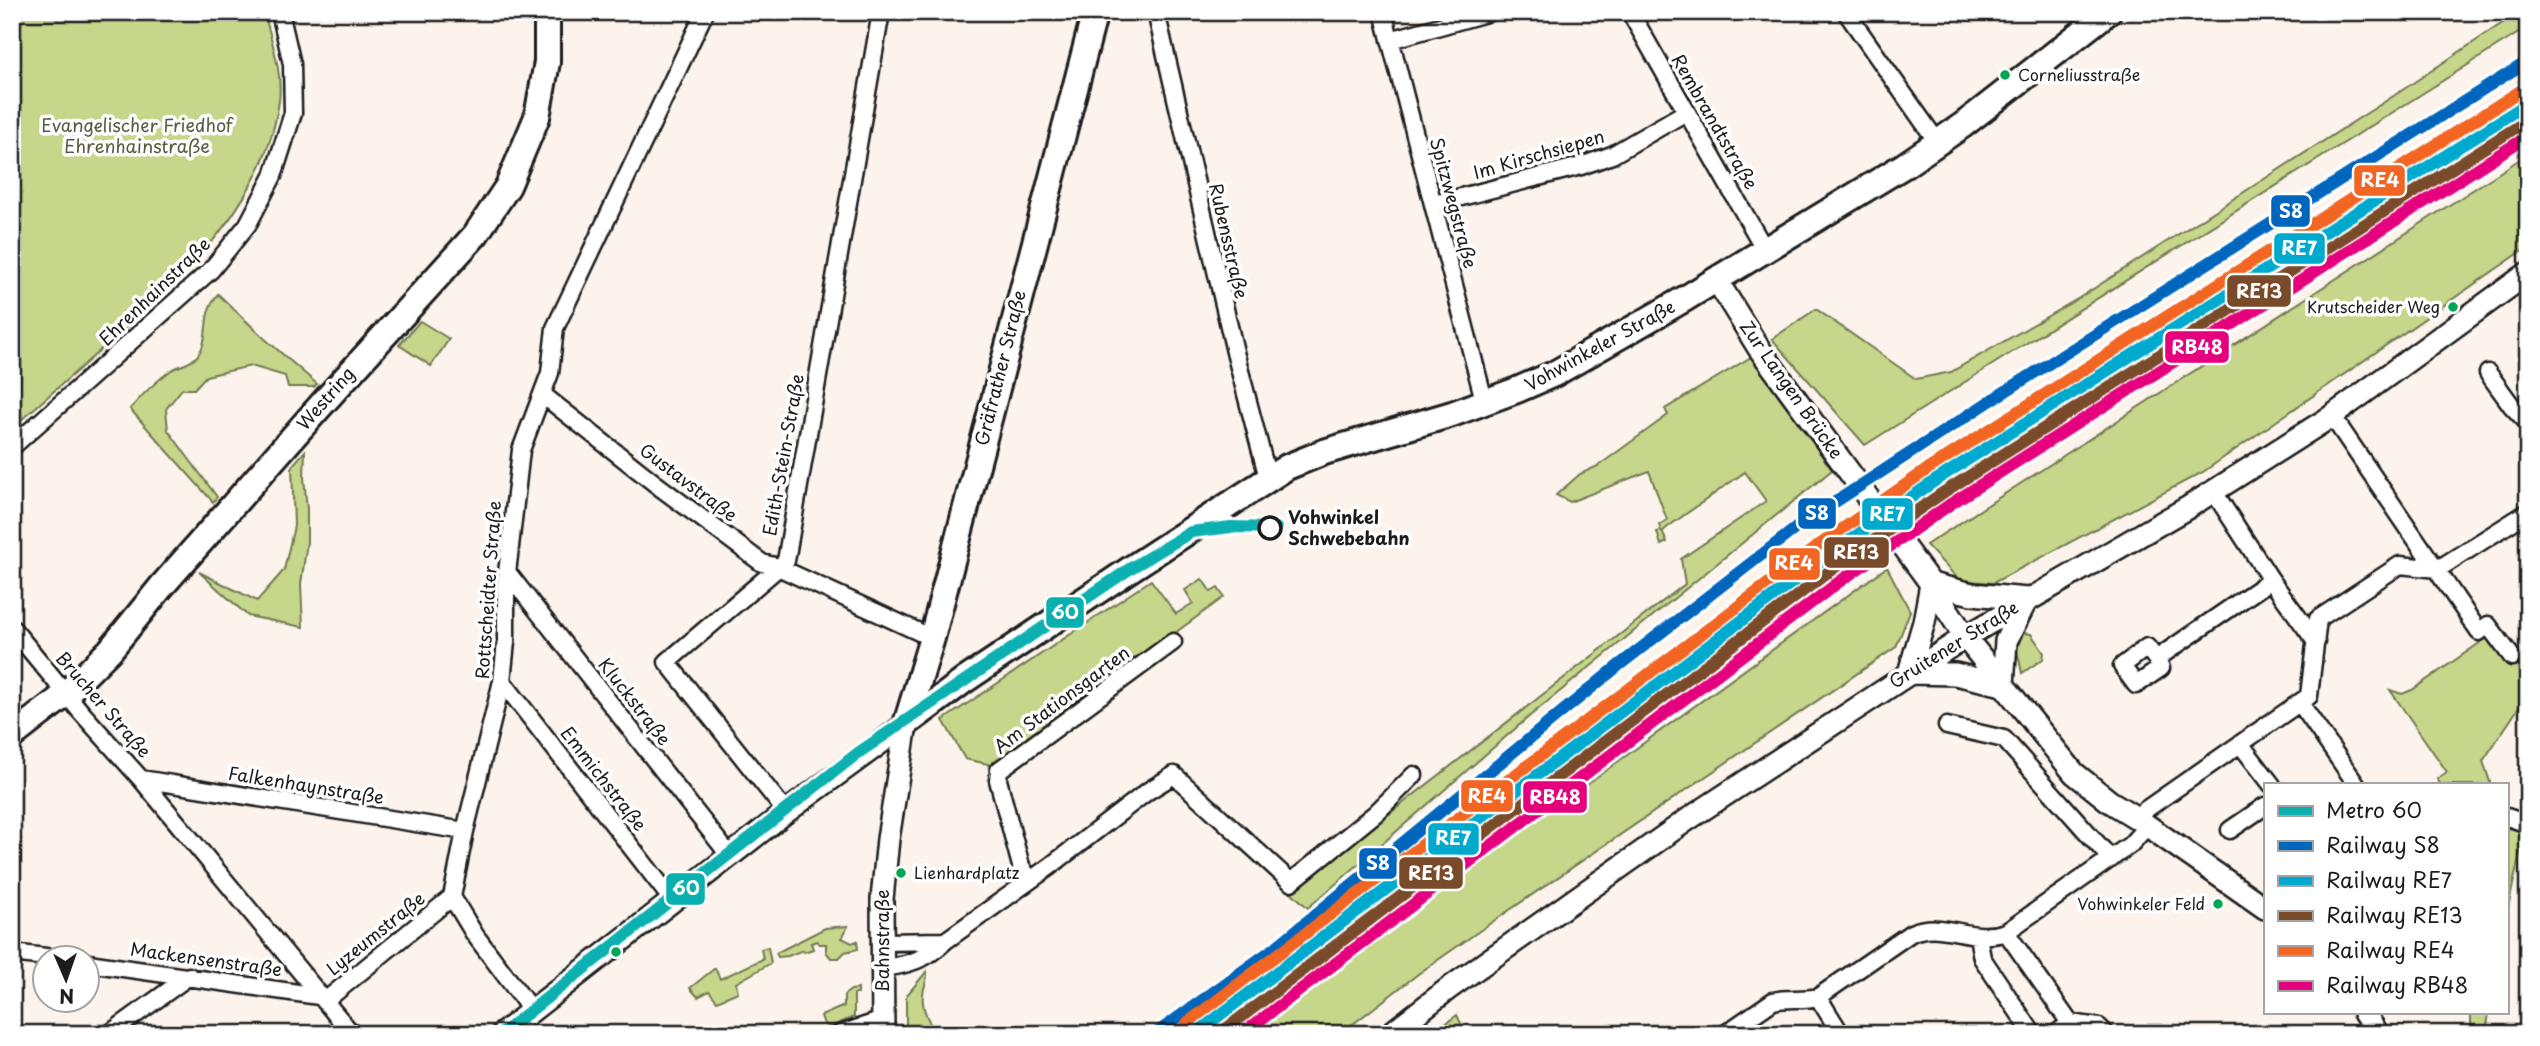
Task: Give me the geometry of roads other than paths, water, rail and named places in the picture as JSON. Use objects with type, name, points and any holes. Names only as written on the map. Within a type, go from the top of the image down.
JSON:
[{"type":"main road","name":"Westring","points":[[12,736],[66,694],[110,650],[161,587],[404,311],[476,234],[494,210],[521,160],[537,117],[547,62],[547,12]]},
{"type":"main road","name":"Gräfrather Straße","points":[[906,723],[932,638],[1095,12]]},
{"type":"main road","name":"Vohwinkeler Straße","points":[[906,723],[965,680],[1268,478],[1324,452],[1485,404],[1554,374],[1716,279],[1858,195],[1938,142],[2108,12]]},
{"type":"main road","name":"Gruitener Straße","points":[[1390,1034],[1448,989],[1687,820],[1965,637],[2214,492],[2332,416],[2527,274]]},
{"type":"main road","name":"Zur Langen Brücke","points":[[1716,279],[1758,347],[1931,584],[1965,637]]},
{"type":"main road","points":[[1931,584],[1985,596],[2027,599],[2006,641],[2003,685],[1955,674],[1909,673],[1924,622],[1931,584]]},
{"type":"main road","points":[[1965,637],[2074,773],[2109,802],[2263,902]]},
{"type":"main road","points":[[519,1025],[786,812],[906,723]]},
{"type":"main road","name":"Bahnstraße","points":[[883,1027],[881,908],[906,723]]},
{"type":"main road","points":[[2365,1014],[2378,1034]]},
{"type":"street","name":"Ehrenhainstraße","points":[[12,447],[211,270],[248,223],[273,176],[293,113],[292,64],[280,12]]},
{"type":"street","name":"Rottscheidter Straße","points":[[452,897],[465,831],[502,681],[508,572],[521,450],[550,373],[555,328],[705,12]]},
{"type":"street","name":"Edith-Stein-Straße","points":[[786,812],[667,662],[786,561],[881,12]]},
{"type":"street","name":"Rubensstraße","points":[[1156,12],[1235,352],[1268,478]]},
{"type":"street","name":"Spitzwegstraße","points":[[1383,12],[1485,404]]},
{"type":"street","points":[[1390,40],[1490,12]]},
{"type":"street","name":"Rembrandtstraße","points":[[1630,12],[1765,250]]},
{"type":"street","points":[[1846,12],[1938,142]]},
{"type":"street","name":"Im Kirschsiepen","points":[[1434,204],[1581,166],[1612,155],[1686,112]]},
{"type":"street","points":[[2488,373],[2528,423]]},
{"type":"street","name":"Gustavstraße","points":[[543,395],[762,563],[778,567],[932,638]]},
{"type":"street","points":[[2332,416],[2479,632],[2488,625],[2512,657]]},
{"type":"street","points":[[2214,492],[2270,580],[2316,642]]},
{"type":"street","points":[[1725,1034],[1773,1001],[1818,997],[1922,928],[1992,937],[2006,932],[2130,845],[2141,821],[2309,696],[2318,620],[2400,565],[2438,569],[2528,512]]},
{"type":"street","name":"Kluckstraße","points":[[508,572],[730,856]]},
{"type":"street","points":[[2156,659],[2270,580]]},
{"type":"street","name":"Brucher Straße","points":[[12,628],[352,1034]]},
{"type":"street","name":"Am Stationsgarten","points":[[1030,880],[1021,866],[998,780],[999,770],[1173,642]]},
{"type":"street","name":"Emmichstraße","points":[[502,681],[673,901]]},
{"type":"street","points":[[2300,703],[2356,783]]},
{"type":"street","points":[[1947,726],[2004,738],[2111,859]]},
{"type":"street","points":[[2241,745],[2270,783]]},
{"type":"street","points":[[883,968],[918,961],[932,953],[1130,804],[1174,775],[1291,882],[1376,813],[1414,775]]},
{"type":"street","name":"Falkenhaynstraße","points":[[141,779],[465,831]]},
{"type":"street","points":[[2230,830],[2264,807]]},
{"type":"street","points":[[452,897],[475,935],[519,1025]]},
{"type":"street","name":"Lyzeumstraße","points":[[322,998],[452,897]]},
{"type":"street","points":[[2006,932],[2070,1023]]},
{"type":"street","points":[[1979,936],[1982,958],[2033,1034]]},
{"type":"street","points":[[882,942],[945,941]]},
{"type":"street","points":[[12,953],[32,955]]},
{"type":"street","name":"Mackensenstraße","points":[[102,965],[322,998]]},
{"type":"street","points":[[109,1034],[189,976]]},
{"type":"street","points":[[1818,997],[1842,1034]]},
{"type":"street","points":[[2056,1034],[2070,1023],[2099,1027],[2106,1034]]},
{"type":"street","points":[[841,1034],[883,1027]]},
{"type":"railway","points":[[1220,1027],[1372,899]]},
{"type":"metro line","name":"60","points":[[501,1034],[858,753],[1131,568],[1191,532],[1231,527],[1276,528]]},
{"type":"rail line","name":"S8","points":[[1155,1034],[1276,947],[1618,666],[1800,525],[1990,401],[2528,61]]},
{"type":"rail line","name":"RE4","points":[[1187,1023],[1815,548],[1928,469],[2520,91]]},
{"type":"rail line","name":"RE7","points":[[1195,1034],[1823,559],[1936,480],[2528,103]]},
{"type":"rail line","name":"RE13","points":[[1219,1034],[1831,570],[1944,492],[2528,120]]},
{"type":"rail line","name":"RB48","points":[[1242,1034],[1839,582],[1952,503],[2528,136]]},
{"type":"place","name":"Corneliusstraße","points":[[2005,75]]},
{"type":"place","name":"Krutscheider Weg","points":[[2453,307]]},
{"type":"place","name":"Vohwinkel Schwebebahn","points":[[1270,528]]},
{"type":"place","name":"Lienhardplatz","points":[[901,873]]},
{"type":"place","name":"Vohwinkeler Feld","points":[[2218,904]]},
{"type":"park label","name":"Evangelischer Friedhof Ehrenhainstraße","points":[[137,136]]}]
